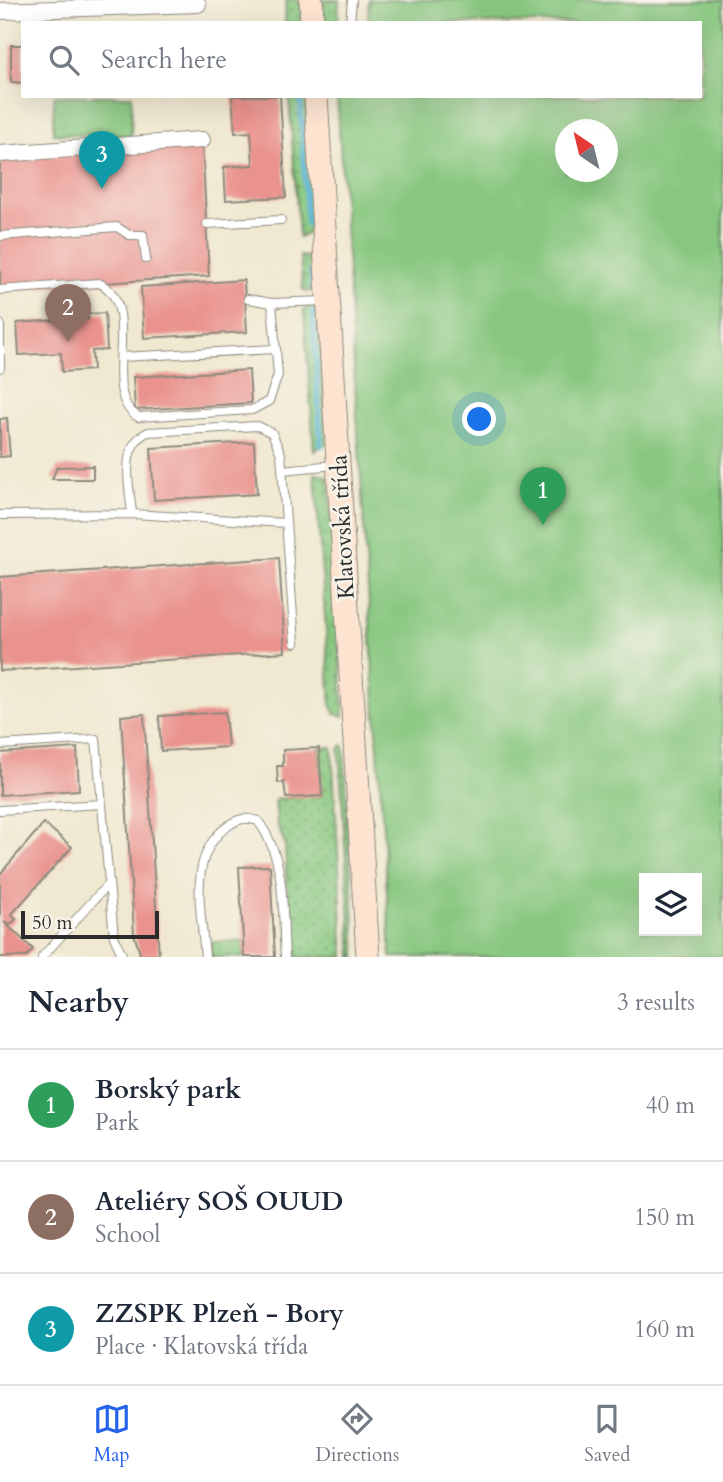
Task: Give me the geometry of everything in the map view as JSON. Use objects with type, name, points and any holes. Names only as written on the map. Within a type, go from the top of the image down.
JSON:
[{"type":"main road","points":[[311,0],[312,21]]},
{"type":"main road","name":"Klatovská třída","points":[[316,98],[368,957]]},
{"type":"street","points":[[0,11],[198,4]]},
{"type":"street","points":[[0,154],[202,140]]},
{"type":"lane","points":[[350,21],[352,0]]},
{"type":"lane","points":[[207,224],[281,220]]},
{"type":"lane","points":[[0,236],[117,227],[129,235],[143,235],[146,260]]},
{"type":"lane","points":[[0,290],[99,283],[109,288],[119,305],[123,398],[131,413],[138,417],[252,410],[269,401],[278,375],[272,303]]},
{"type":"lane","points":[[248,299],[272,303],[328,301]]},
{"type":"lane","points":[[0,324],[0,368]]},
{"type":"lane","points":[[121,357],[276,349]]},
{"type":"lane","points":[[132,514],[130,450],[139,436],[148,432],[266,428],[276,440],[282,470],[295,643]]},
{"type":"lane","points":[[282,470],[338,465]]},
{"type":"lane","points":[[0,515],[132,514],[286,523]]},
{"type":"lane","points":[[0,745],[96,739],[114,937],[123,957]]},
{"type":"lane","points":[[0,810],[102,804]]},
{"type":"lane","points":[[205,957],[201,864],[218,834],[242,818],[249,818],[258,821],[274,849],[280,875],[285,957]]},
{"type":"lane","points":[[42,957],[109,884]]},
{"type":"green space","points":[[286,0],[301,0],[302,21],[285,21]]},
{"type":"green space","points":[[323,0],[339,0],[338,21],[324,21]]},
{"type":"green space","points":[[369,0],[723,0],[723,957],[391,957],[337,98],[702,98],[702,21],[368,21]]},
{"type":"green space","points":[[54,98],[132,98],[131,136],[53,134]]},
{"type":"green space","points":[[289,98],[306,98],[314,222],[307,234],[299,237]]},
{"type":"green space","points":[[300,256],[307,257],[316,268],[318,286],[308,292],[303,290]]},
{"type":"green space","points":[[311,305],[319,312],[327,443],[314,451],[304,310]]},
{"type":"green space","points":[[315,473],[329,477],[344,717],[335,714],[331,704]]},
{"type":"green space","points":[[342,745],[356,957],[352,957],[339,749]]},
{"type":"green space","points":[[332,747],[344,957],[290,957],[285,844],[277,824],[275,799],[322,796],[319,748]]},
{"type":"green space","points":[[243,941],[244,957],[211,957],[211,942]]},
{"type":"building","points":[[11,45],[21,45],[21,83],[11,82]]},
{"type":"building","points":[[232,98],[280,98],[286,197],[226,200],[224,167],[253,165],[251,132],[235,133]]},
{"type":"building","points":[[202,140],[209,276],[0,290],[0,154]]},
{"type":"building","points":[[244,280],[247,332],[144,338],[141,287]]},
{"type":"building","points":[[76,311],[77,320],[88,319],[88,314],[105,313],[107,350],[92,351],[93,370],[62,372],[61,353],[19,355],[17,323],[59,320],[59,312]]},
{"type":"building","points":[[249,370],[251,403],[135,410],[133,377]]},
{"type":"building","points":[[7,418],[10,456],[0,457],[0,419]]},
{"type":"building","points":[[254,442],[257,494],[154,500],[151,448]]},
{"type":"building","points":[[93,466],[93,479],[52,479],[57,467]]},
{"type":"building","points":[[279,558],[285,652],[0,671],[0,577]]},
{"type":"building","points":[[225,712],[228,747],[161,751],[159,716]]},
{"type":"building","points":[[144,714],[159,957],[141,957],[134,934],[121,716]]},
{"type":"building","points":[[77,748],[79,790],[0,795],[0,753]]},
{"type":"building","points":[[319,748],[322,796],[286,798],[284,782],[278,783],[277,766],[283,766],[283,750]]},
{"type":"building","points":[[44,823],[72,847],[11,915],[16,919],[10,925],[4,922],[33,949],[26,957],[0,957],[0,874]]},
{"type":"building","points":[[270,866],[275,957],[244,957],[239,867]]},
{"type":"waterway","points":[[300,98],[307,224]]},
{"type":"waterway","points":[[311,271],[312,287]]},
{"type":"waterway","points":[[313,312],[321,446]]},
{"type":"place","name":"ZZSPK Plzeň - Bory","points":[[102,189]]},
{"type":"place","name":"Ateliéry SOŠ OUUD","points":[[68,342]]},
{"type":"place","name":"Borský park","points":[[543,525]]}]
